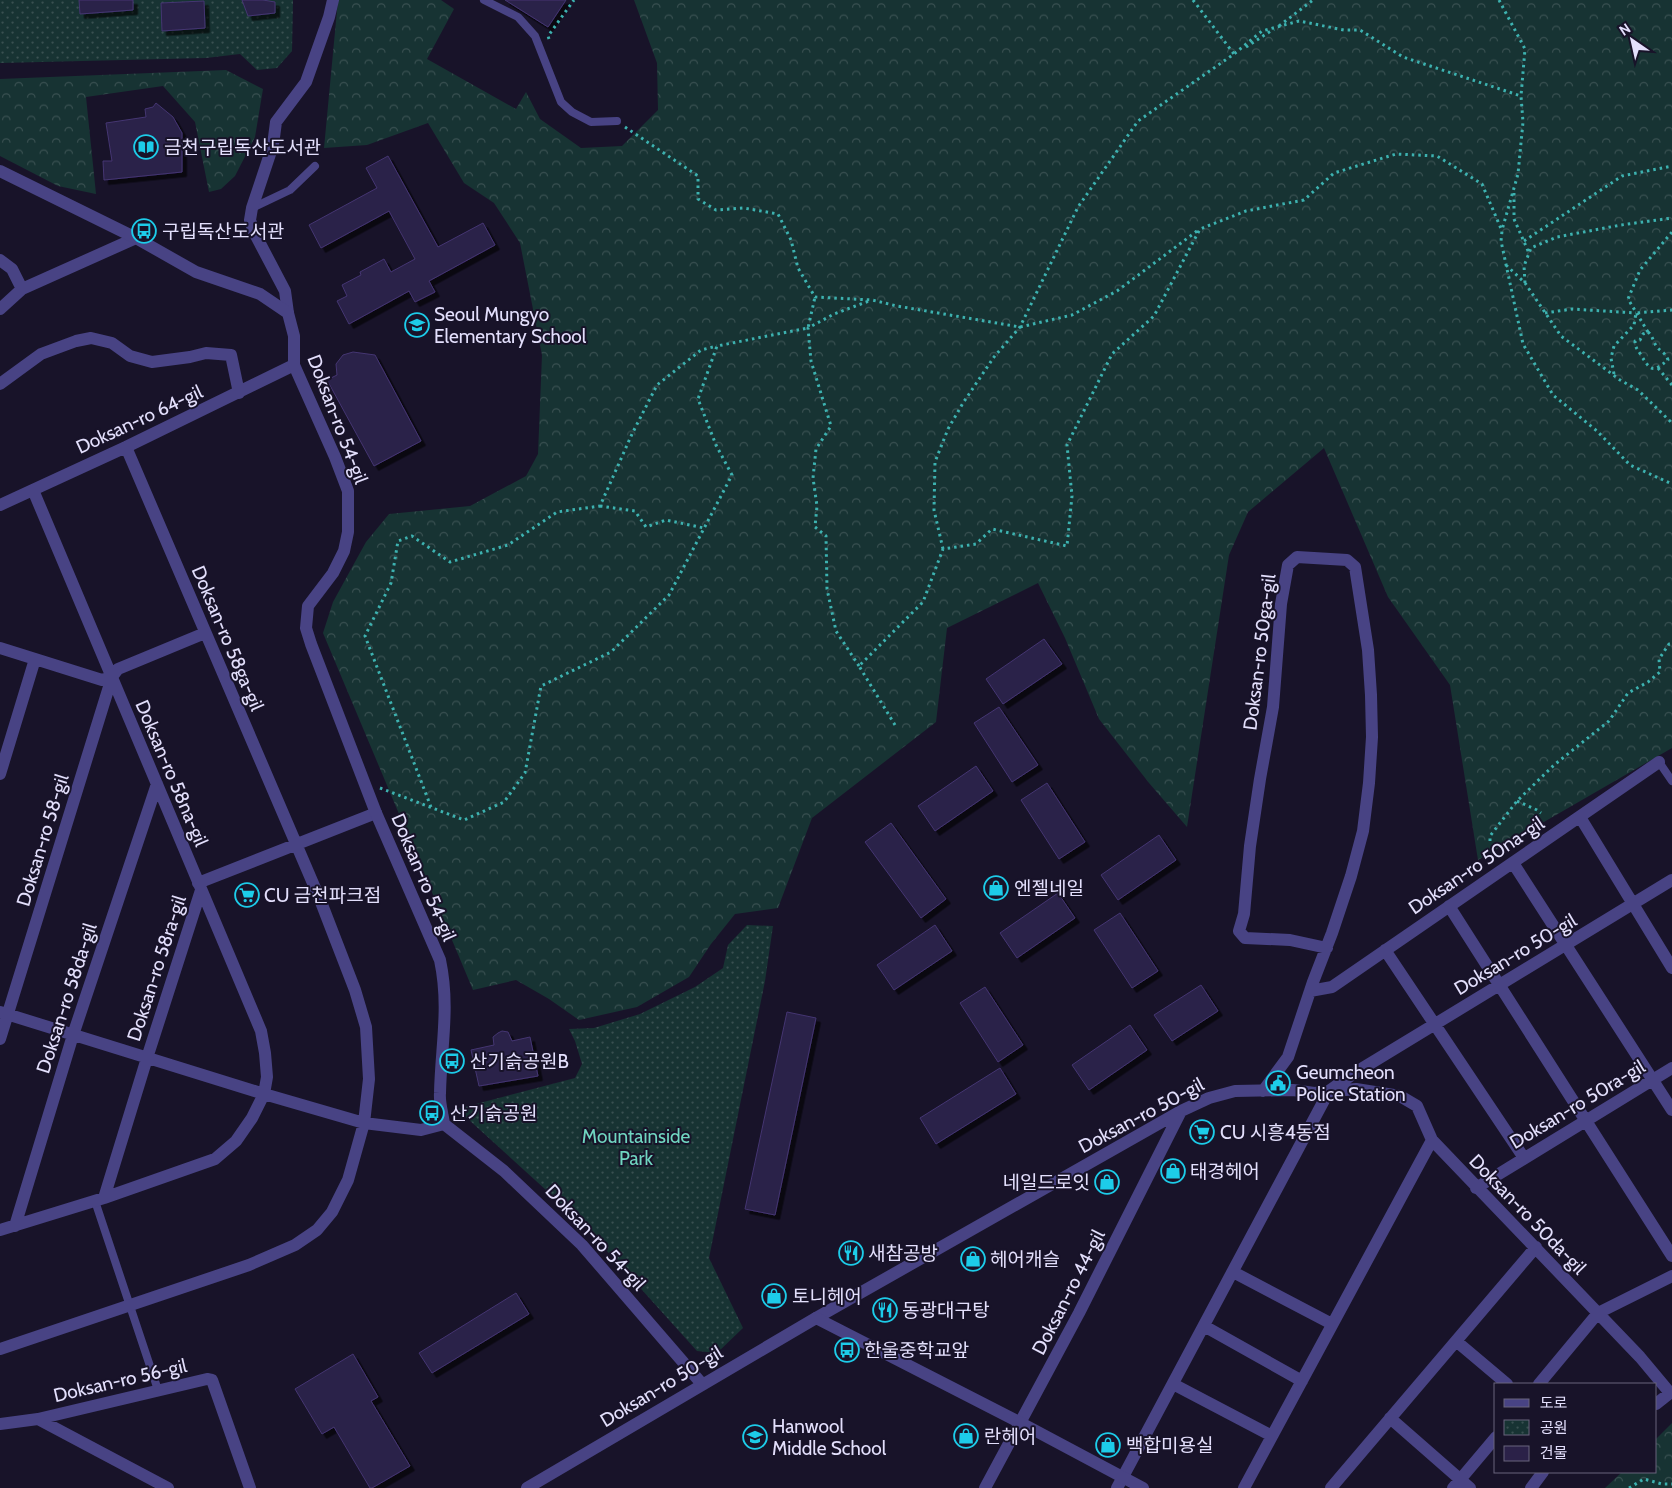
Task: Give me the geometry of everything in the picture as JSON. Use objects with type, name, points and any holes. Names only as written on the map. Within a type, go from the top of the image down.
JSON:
[{"type":"street","name":"Doksan-ro 54-gil","points":[[333,0],[329,17],[306,82],[276,122],[274,145],[252,208],[250,220],[254,232],[285,291],[294,336],[294,365],[348,491],[348,532],[344,551],[333,573],[308,606],[306,628],[376,813],[440,960],[446,1010],[440,1095],[444,1124],[504,1171],[582,1245],[702,1384]]},
{"type":"street","points":[[0,171],[136,238],[196,272],[260,294],[288,313]]},
{"type":"street","points":[[0,309],[22,289],[136,238]]},
{"type":"street","points":[[0,260],[12,269],[22,289]]},
{"type":"street","points":[[0,384],[41,354],[76,341],[91,338],[112,343],[130,356],[152,362],[190,357],[206,352],[231,355],[239,392]]},
{"type":"street","name":"Doksan-ro 64-gil","points":[[0,505],[126,447],[294,365]]},
{"type":"street","name":"Doksan-ro 58ga-gil","points":[[0,1350],[249,1265],[295,1245],[316,1230],[332,1212],[348,1180],[364,1123],[369,1079],[366,1027],[354,990],[321,902],[126,447]]},
{"type":"street","name":"Doksan-ro 58na-gil","points":[[0,1230],[99,1199],[215,1159],[236,1142],[252,1118],[264,1094],[267,1077],[261,1031],[33,490]]},
{"type":"street","name":"Doksan-ro 50ga-gil","points":[[1263,1091],[1288,1057],[1310,991],[1326,948],[1351,876],[1364,821],[1372,737],[1368,650],[1355,567],[1347,560],[1297,557],[1288,565],[1280,604],[1273,707],[1250,846],[1244,914],[1239,931],[1245,938],[1290,940],[1326,948]]},
{"type":"street","points":[[0,648],[102,680],[112,677],[118,669],[205,633]]},
{"type":"street","points":[[0,774],[35,659]]},
{"type":"street","name":"Doksan-ro 58-gil","points":[[0,1039],[4,1014],[112,677]]},
{"type":"street","name":"Doksan-ro 50na-gil","points":[[1310,991],[1332,987],[1659,762]]},
{"type":"street","name":"Doksan-ro 58da-gil","points":[[15,1226],[73,1035],[157,784]]},
{"type":"street","points":[[200,887],[296,845],[376,813]]},
{"type":"street","points":[[1580,817],[1672,968]]},
{"type":"street","points":[[1513,863],[1672,1110]]},
{"type":"street","name":"Doksan-ro 50-gil","points":[[527,1488],[816,1318],[1181,1111],[1209,1098],[1235,1090],[1292,1090],[1314,1093],[1329,1091],[1353,1074],[1672,880]]},
{"type":"street","name":"Doksan-ro 58ra-gil","points":[[99,1199],[147,1058],[200,887]]},
{"type":"street","points":[[1449,906],[1672,1256]]},
{"type":"street","points":[[1385,950],[1524,1158]]},
{"type":"street","points":[[4,1014],[73,1035]]},
{"type":"street","name":"Doksan-ro 58ra-gil","points":[[73,1035],[147,1058]]},
{"type":"street","points":[[147,1058],[364,1123],[422,1130],[444,1124]]},
{"type":"street","name":"Doksan-ro 50ra-gil","points":[[1476,1188],[1672,1068]]},
{"type":"street","name":"Doksan-ro 50da-gil","points":[[1329,1091],[1356,1089],[1400,1096],[1417,1106],[1432,1140],[1640,1357],[1670,1393],[1657,1403]]},
{"type":"street","points":[[1120,1483],[1329,1091]]},
{"type":"street","name":"Doksan-ro 44-gil","points":[[985,1488],[1079,1313],[1181,1111]]},
{"type":"street","points":[[1244,1488],[1432,1140]]},
{"type":"street","points":[[1330,1488],[1536,1247]]},
{"type":"street","points":[[1233,1272],[1332,1324]]},
{"type":"street","points":[[1540,1383],[1598,1313],[1672,1276]]},
{"type":"street","points":[[816,1318],[1020,1423],[1120,1483],[1143,1488]]},
{"type":"street","points":[[1204,1326],[1302,1381]]},
{"type":"street","points":[[1456,1341],[1506,1383]]},
{"type":"street","name":"Doksan-ro 56-gil","points":[[0,1424],[38,1419],[206,1379],[212,1380],[250,1488]]},
{"type":"street","points":[[1173,1384],[1272,1436]]},
{"type":"street","points":[[1390,1418],[1461,1485],[1494,1440]]},
{"type":"street","name":"Doksan-ro 56-gil","points":[[38,1419],[168,1488]]},
{"type":"street","points":[[1531,1488],[1542,1473]]},
{"type":"lane","points":[[484,0],[518,18],[536,36],[561,102],[572,112],[591,122],[617,121]]},
{"type":"lane","points":[[252,208],[290,190],[315,166]]},
{"type":"lane","points":[[1659,762],[1672,781]]},
{"type":"lane","points":[[99,1199],[130,1306],[158,1390]]},
{"type":"path","points":[[550,44],[548,36],[574,0]]},
{"type":"path","points":[[1193,0],[1234,54]]},
{"type":"path","points":[[1278,27],[1312,0]]},
{"type":"path","points":[[1500,0],[1525,49],[1521,96],[1523,122],[1518,174],[1501,241],[1523,344],[1553,395],[1598,432],[1630,465],[1672,484]]},
{"type":"path","points":[[859,666],[923,602],[943,549],[934,510],[935,462],[948,429],[994,357],[1020,327],[1078,207],[1138,120],[1234,54],[1262,31],[1299,22],[1344,30],[1360,30],[1403,57],[1521,96]]},
{"type":"path","points":[[617,121],[698,176],[698,199],[716,210],[744,208],[778,214],[791,240],[798,268],[815,297],[808,328],[811,361],[831,426],[816,450],[813,478],[817,506],[815,527],[826,536],[826,589],[836,631],[895,725]]},
{"type":"path","points":[[815,297],[872,300],[1020,327],[1072,314],[1117,291],[1200,229],[1246,211],[1304,200],[1334,173],[1396,154],[1437,156],[1482,184],[1502,231]]},
{"type":"path","points":[[1524,241],[1622,176],[1672,166]]},
{"type":"path","points":[[1514,188],[1514,219],[1529,253]]},
{"type":"path","points":[[1524,283],[1524,266],[1531,248],[1557,237],[1672,218]]},
{"type":"path","points":[[943,549],[976,544],[992,529],[1067,546],[1072,496],[1067,445],[1112,354],[1154,316],[1200,229]]},
{"type":"path","points":[[1648,332],[1640,340],[1635,341],[1635,348],[1646,366],[1658,368],[1668,360],[1666,353],[1658,348],[1652,335],[1636,314],[1628,299],[1640,270],[1672,232]]},
{"type":"path","points":[[1506,264],[1524,283],[1561,336],[1620,380],[1638,390],[1672,423]]},
{"type":"path","points":[[600,506],[632,434],[657,385],[701,350],[808,328],[834,314],[872,300]]},
{"type":"path","points":[[1545,313],[1572,309],[1636,314],[1672,310]]},
{"type":"path","points":[[1614,374],[1611,358],[1614,346],[1634,325],[1636,314]]},
{"type":"path","points":[[364,782],[464,820],[504,802],[525,773],[541,686],[611,652],[669,595],[732,475],[716,445],[698,399],[717,346]]},
{"type":"path","points":[[1658,368],[1672,385]]},
{"type":"path","points":[[431,808],[365,636],[391,583],[398,541],[412,536],[450,562],[508,546],[557,512],[600,506],[635,511],[646,527],[666,520],[704,528]]},
{"type":"path","points":[[1490,841],[1490,836],[1517,801],[1554,765],[1609,721],[1628,693],[1648,682],[1660,672],[1659,660],[1669,644],[1672,644]]},
{"type":"path","points":[[1517,801],[1541,813]]},
{"type":"path","points":[[1629,1488],[1644,1478],[1662,1484],[1672,1484]]},
{"type":"green space","points":[[0,0],[293,0],[292,51],[277,68],[257,70],[240,54],[206,58],[0,63]]},
{"type":"green space","points":[[338,0],[441,0],[454,9],[427,59],[516,109],[526,92],[540,119],[581,148],[622,146],[658,110],[657,63],[634,0],[1672,0],[1672,748],[1478,860],[1450,685],[1388,597],[1324,448],[1248,512],[1229,555],[1187,827],[1149,783],[1099,719],[1065,638],[1038,583],[947,628],[936,722],[812,818],[778,908],[735,914],[711,944],[689,977],[637,1007],[579,1020],[549,999],[516,980],[473,990],[323,633],[333,602],[366,542],[389,514],[470,506],[526,476],[538,454],[542,355],[520,243],[494,203],[464,183],[428,123],[367,145],[324,148]]},
{"type":"green space","points":[[226,70],[263,89],[255,137],[235,176],[221,189],[209,192],[195,122],[163,86],[86,97],[96,194],[58,186],[0,156],[0,79]]},
{"type":"green space","name":"Mountainside Park","points":[[747,925],[773,926],[765,981],[709,1258],[743,1328],[717,1353],[697,1351],[579,1220],[457,1109],[575,1078],[582,1064],[569,1029],[594,1028],[640,1014],[695,987],[723,968],[728,945]]},
{"type":"green space","points":[[1672,1423],[1672,1488],[1605,1488],[1621,1473],[1657,1473],[1657,1438]]},
{"type":"building","points":[[79,0],[133,0],[133,10],[80,14]]},
{"type":"building","points":[[242,0],[275,2],[275,13],[248,16]]},
{"type":"building","points":[[505,0],[566,0],[548,27]]},
{"type":"building","points":[[204,1],[205,28],[162,31],[161,3]]},
{"type":"building","name":"금천구립독산도서관","points":[[156,103],[173,117],[182,133],[182,172],[104,180],[103,161],[112,161],[106,123],[146,117],[145,109],[153,107]]},
{"type":"building","points":[[388,156],[438,247],[483,223],[495,245],[429,281],[435,292],[415,302],[409,291],[349,324],[337,301],[347,296],[342,285],[361,275],[360,272],[384,259],[391,272],[415,259],[389,211],[321,248],[309,225],[377,188],[366,168]]},
{"type":"building","points":[[353,352],[375,355],[421,441],[374,466],[327,380],[337,375],[336,364],[343,355]]},
{"type":"building","points":[[1044,639],[1062,664],[1003,704],[986,679]]},
{"type":"building","points":[[999,707],[1038,765],[1012,782],[974,723]]},
{"type":"building","points":[[976,766],[993,791],[935,831],[918,806]]},
{"type":"building","points":[[1047,783],[1085,842],[1059,859],[1021,800]]},
{"type":"building","points":[[891,823],[946,899],[921,918],[865,842]]},
{"type":"building","points":[[1159,835],[1176,860],[1118,900],[1101,875]]},
{"type":"building","points":[[1058,893],[1075,918],[1017,958],[1000,933]]},
{"type":"building","points":[[1120,913],[1158,971],[1132,988],[1094,930]]},
{"type":"building","points":[[935,925],[952,951],[894,990],[877,965]]},
{"type":"building","points":[[1201,985],[1218,1011],[1172,1041],[1154,1015]]},
{"type":"building","points":[[985,987],[1023,1045],[998,1062],[960,1003]]},
{"type":"building","points":[[787,1012],[816,1018],[775,1215],[745,1209]]},
{"type":"building","points":[[1130,1025],[1147,1050],[1089,1090],[1072,1065]]},
{"type":"building","points":[[502,1031],[508,1032],[512,1041],[530,1037],[538,1076],[479,1086],[471,1050],[494,1045],[493,1037]]},
{"type":"building","points":[[1000,1068],[1016,1094],[936,1144],[920,1118]]},
{"type":"building","points":[[516,1293],[529,1314],[432,1373],[419,1353]]},
{"type":"building","points":[[353,1354],[378,1397],[371,1401],[410,1466],[372,1488],[370,1488],[334,1427],[322,1434],[295,1389]]},
{"type":"place","name":"금천구립독산도서관","points":[[146,147]]},
{"type":"place","name":"구립독산도서관","points":[[144,231]]},
{"type":"place","name":"Seoul Mungyo Elementary School","points":[[417,325]]},
{"type":"place","name":"엔젤네일","points":[[996,888]]},
{"type":"place","name":"CU 금천파크점","points":[[247,895]]},
{"type":"place","name":"산기슭공원B","points":[[452,1061]]},
{"type":"place","name":"Geumcheon Police Station","points":[[1278,1083]]},
{"type":"place","name":"산기슭공원","points":[[432,1113]]},
{"type":"place","name":"CU 시흥4동점","points":[[1202,1132]]},
{"type":"place","name":"태경헤어","points":[[1173,1171]]},
{"type":"place","name":"네일드로잇","points":[[1107,1182]]},
{"type":"place","name":"새참공방","points":[[851,1253]]},
{"type":"place","name":"헤어캐슬","points":[[973,1259]]},
{"type":"place","name":"토니헤어","points":[[774,1296]]},
{"type":"place","name":"동광대구탕","points":[[885,1310]]},
{"type":"place","name":"한울중학교앞","points":[[847,1350]]},
{"type":"place","name":"란헤어","points":[[966,1436]]},
{"type":"place","name":"Hanwool Middle School","points":[[755,1437]]},
{"type":"place","name":"백합미용실","points":[[1108,1445]]}]
